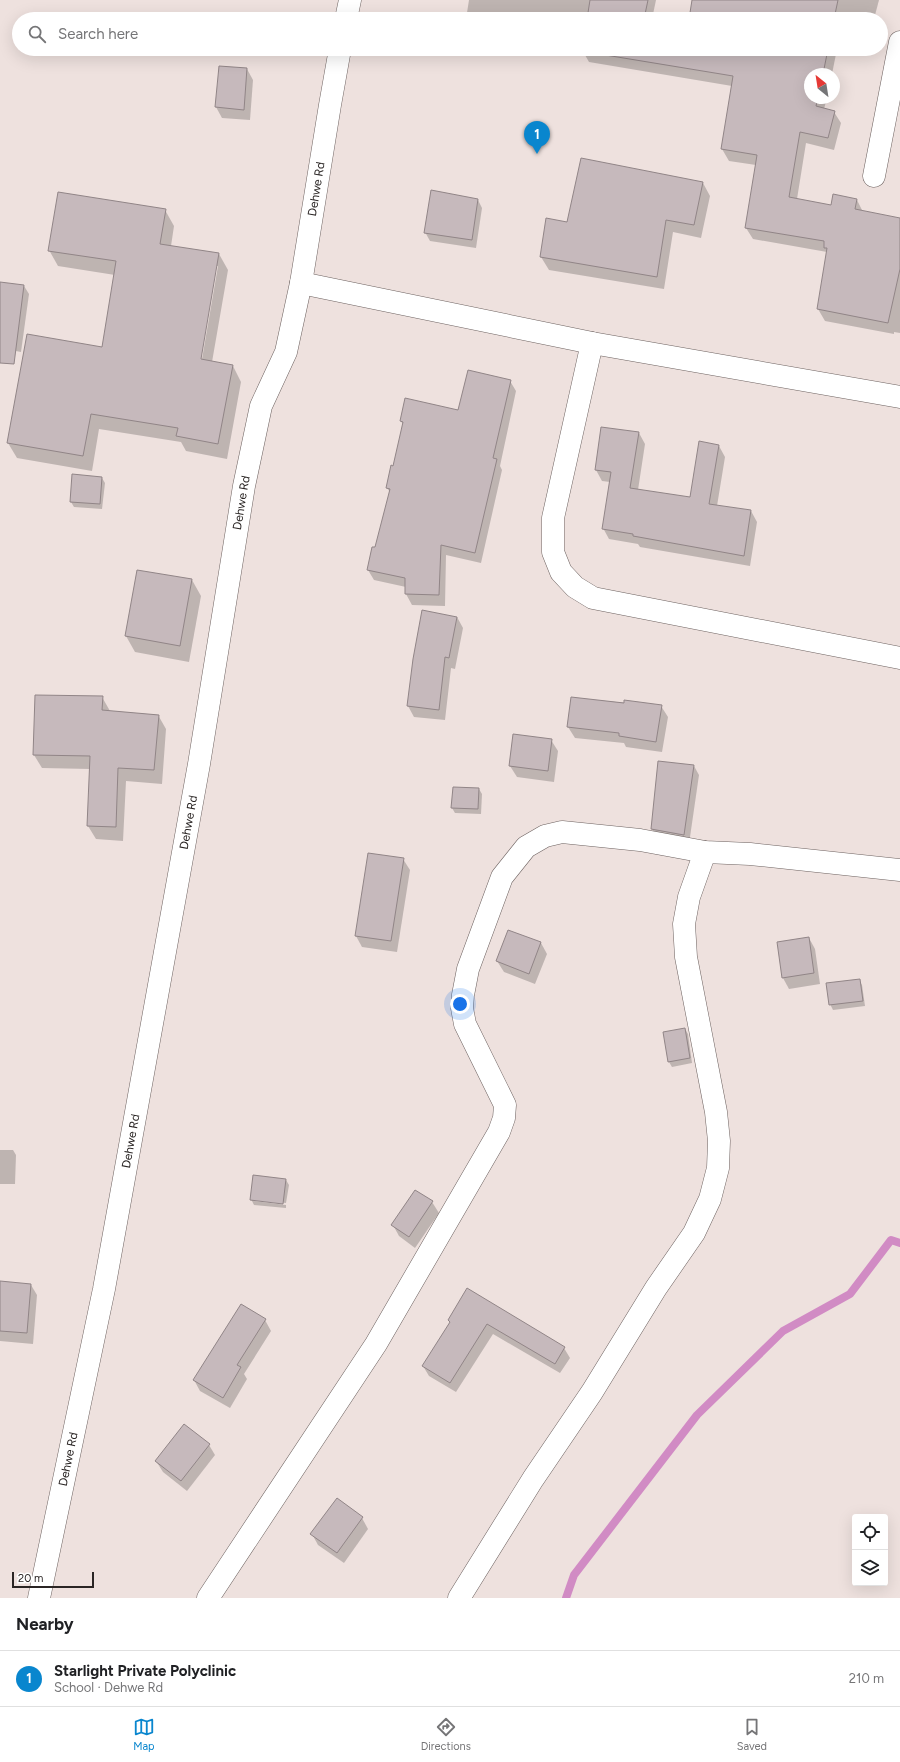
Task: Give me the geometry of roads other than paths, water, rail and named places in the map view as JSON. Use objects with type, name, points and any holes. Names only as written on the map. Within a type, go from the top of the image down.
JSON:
[{"type":"street","points":[[347,12],[350,0]]},
{"type":"street","points":[[874,176],[900,42]]},
{"type":"street","name":"Dehwe Rd","points":[[39,1598],[104,1289],[199,764],[244,486],[261,406],[286,352],[301,283],[339,56]]},
{"type":"street","points":[[301,283],[592,343],[900,397]]},
{"type":"street","points":[[592,343],[553,518],[553,552],[561,572],[574,587],[593,598],[900,658]]},
{"type":"street","points":[[208,1598],[376,1344],[499,1132],[504,1118],[505,1105],[466,1024],[462,1008],[468,969],[502,877],[526,847],[545,836],[562,832],[640,840],[705,852],[750,854],[900,870]]},
{"type":"street","points":[[459,1598],[533,1479],[592,1392],[656,1288],[694,1233],[710,1199],[718,1168],[719,1141],[716,1112],[686,956],[684,924],[689,897],[705,852]]},
{"type":"waterway","points":[[566,1598],[574,1575],[697,1415],[783,1331],[850,1294],[891,1240],[900,1243]]},
{"type":"place","name":"Starlight Private Polyclinic","points":[[537,154]]}]
